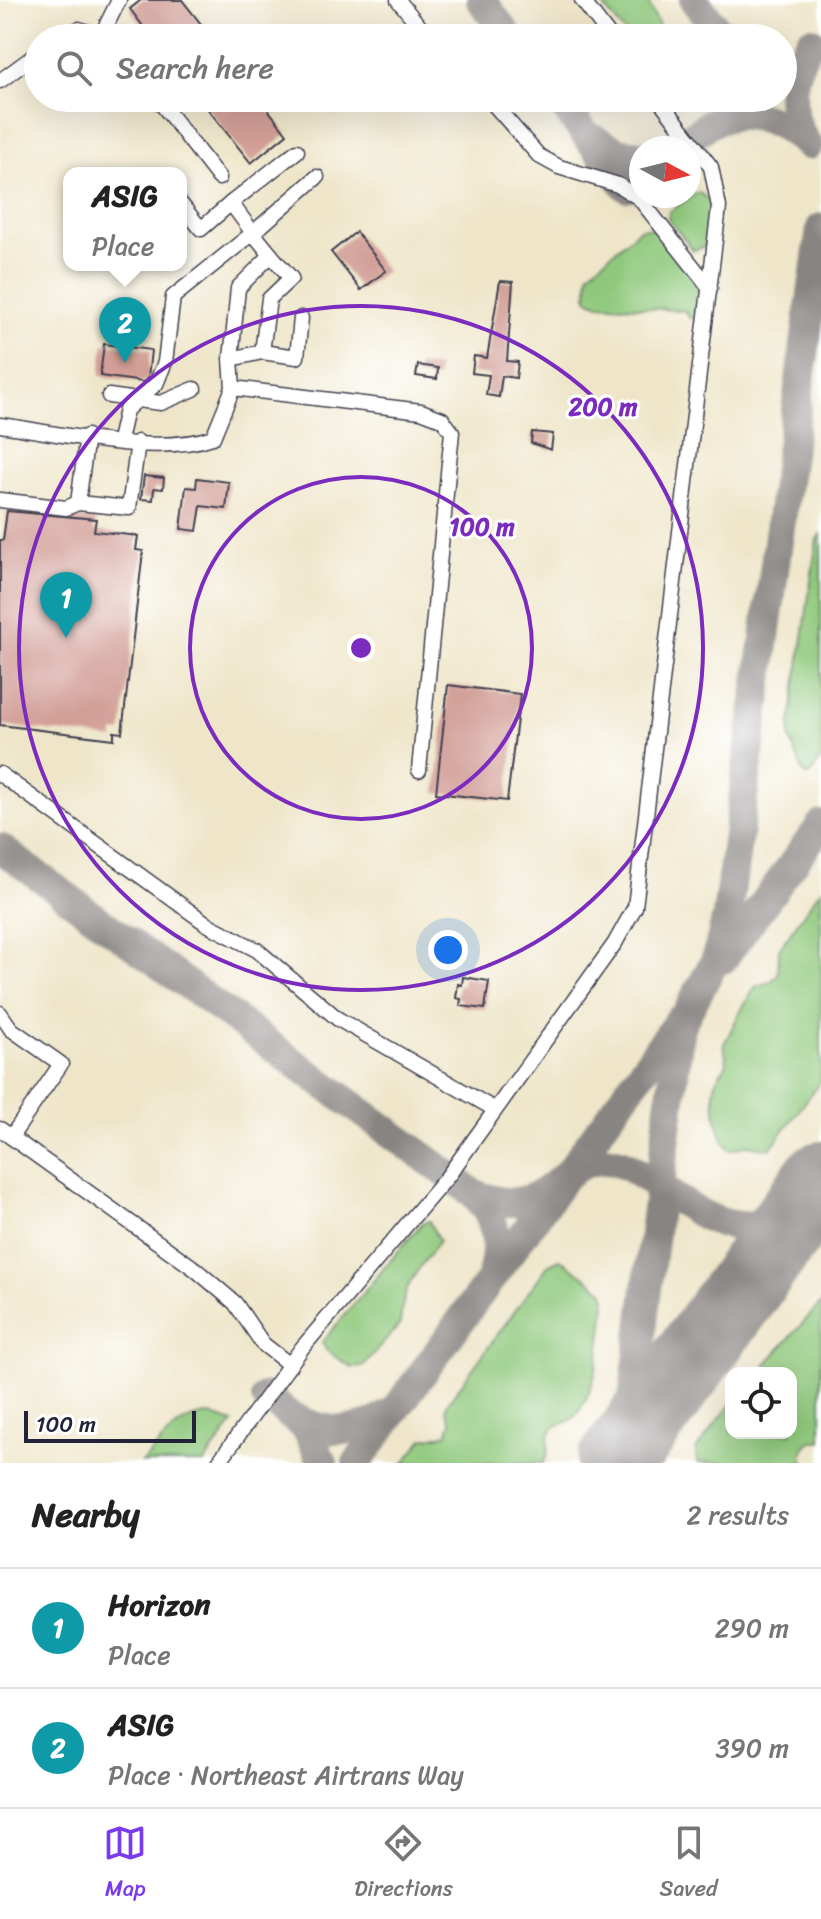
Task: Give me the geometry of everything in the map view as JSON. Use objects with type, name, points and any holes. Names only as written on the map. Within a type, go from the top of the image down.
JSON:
[{"type":"street","points":[[110,24],[119,0]]},
{"type":"street","points":[[398,0],[418,24]]},
{"type":"street","points":[[582,0],[600,24]]},
{"type":"street","points":[[0,81],[24,63]]},
{"type":"street","points":[[168,112],[219,178]]},
{"type":"street","points":[[500,112],[539,156],[559,167],[618,185],[639,198],[710,288]]},
{"type":"street","points":[[218,1463],[290,1365],[423,1208],[620,935],[635,907],[719,207],[717,182],[701,151],[669,112]]},
{"type":"street","points":[[187,212],[201,229],[297,151]]},
{"type":"street","points":[[119,440],[126,410],[156,384],[165,362],[173,297],[317,177]]},
{"type":"street","points":[[231,203],[291,278],[269,299],[262,352]]},
{"type":"street","points":[[0,425],[138,442],[192,444],[213,437],[233,388],[231,359],[238,288],[271,255]]},
{"type":"street","points":[[231,359],[262,352],[297,357],[301,318]]},
{"type":"street","points":[[233,388],[421,411],[442,419],[452,432],[419,770]]},
{"type":"street","points":[[109,396],[161,403],[194,389]]},
{"type":"street","points":[[78,503],[87,436]]},
{"type":"street","points":[[0,500],[66,508],[78,503],[129,508],[138,442]]},
{"type":"street","points":[[0,774],[207,924],[257,950],[338,1019],[494,1109]]},
{"type":"street","points":[[0,1013],[11,1029],[61,1064],[6,1133],[195,1269],[235,1303],[263,1344],[290,1365]]},
{"type":"green space","points":[[599,0],[647,0],[658,24],[618,24]]},
{"type":"green space","points":[[701,194],[713,204],[709,241],[704,247],[693,250],[668,219],[669,212],[675,208],[701,208]]},
{"type":"green space","points":[[640,229],[655,230],[696,284],[701,307],[696,318],[689,318],[686,311],[600,304],[587,299],[589,273]]},
{"type":"green space","points":[[821,534],[821,759],[809,776],[803,772],[790,738],[790,728],[817,539]]},
{"type":"green space","points":[[821,889],[821,1081],[770,1149],[748,1145],[731,1150],[722,1137],[715,1106],[715,1087],[727,1063],[724,1044],[756,986],[770,982],[778,975],[779,949]]},
{"type":"green space","points":[[429,1221],[439,1241],[408,1287],[400,1324],[363,1366],[352,1368],[327,1351],[322,1342],[422,1223]]},
{"type":"green space","points":[[560,1259],[603,1290],[606,1298],[598,1360],[589,1391],[574,1417],[550,1433],[543,1463],[404,1463],[423,1439],[447,1434],[451,1423],[447,1404],[549,1264]]},
{"type":"green space","points":[[821,1303],[821,1441],[811,1441],[806,1446],[803,1454],[805,1463],[697,1463],[696,1450],[725,1412],[725,1439],[797,1439],[797,1367],[766,1367]]},
{"type":"green space","points":[[210,1415],[233,1423],[204,1463],[142,1463],[180,1425],[199,1416]]},
{"type":"building","points":[[141,0],[182,0],[201,24],[141,24],[130,9]]},
{"type":"building","points":[[210,112],[270,112],[287,134],[251,163]]},
{"type":"building","points":[[356,232],[386,271],[361,290],[331,252]]},
{"type":"building","points":[[500,281],[513,282],[507,361],[518,362],[516,378],[502,376],[499,397],[486,395],[489,375],[472,373],[474,356],[487,358]]},
{"type":"building","points":[[104,344],[151,350],[148,378],[143,382],[100,376]]},
{"type":"building","points":[[418,365],[438,368],[437,379],[416,376]]},
{"type":"building","points":[[532,432],[553,434],[551,450],[531,443]]},
{"type":"building","points":[[144,476],[164,478],[163,489],[154,488],[153,500],[141,499]]},
{"type":"building","points":[[197,478],[229,482],[226,509],[201,506],[197,531],[181,529],[186,487],[196,488]]},
{"type":"building","points":[[7,511],[96,519],[94,531],[138,536],[136,550],[143,551],[122,733],[114,732],[114,739],[0,725],[0,540],[3,540]]},
{"type":"building","points":[[448,685],[520,694],[507,801],[436,793]]},
{"type":"building","points":[[463,977],[489,981],[485,1009],[460,1006],[461,999],[456,998],[458,984],[462,985]]},
{"type":"taxiway","points":[[481,0],[499,24]]},
{"type":"taxiway","points":[[694,0],[713,24]]},
{"type":"taxiway","points":[[797,69],[811,41]]},
{"type":"taxiway","points":[[568,112],[627,187],[629,185]]},
{"type":"taxiway","points":[[794,112],[806,143]]},
{"type":"taxiway","points":[[693,136],[725,117],[751,115],[775,122],[808,145]]},
{"type":"taxiway","points":[[590,137],[618,152],[629,153]]},
{"type":"taxiway","points":[[610,1463],[632,1408],[680,1026],[717,957],[727,915],[821,228]]},
{"type":"taxiway","points":[[723,959],[821,825]]},
{"type":"taxiway","points":[[0,848],[473,1193],[487,1211],[494,1230],[496,1251],[492,1274]]},
{"type":"taxiway","points":[[357,1463],[679,1020]]},
{"type":"taxiway","points":[[473,1193],[499,1201],[520,1202],[537,1196],[578,1167],[593,1161],[612,1161],[631,1169],[689,1207],[725,1224],[762,1224],[783,1216],[806,1201]]},
{"type":"taxiway","points":[[696,1352],[821,1223]]},
{"type":"taxiway","points":[[266,1397],[306,1428],[323,1463]]},
{"type":"taxiway","points":[[297,1419],[321,1428],[344,1430],[367,1426],[389,1414]]},
{"type":"runway","points":[[616,1463],[821,1180]]},
{"type":"place","name":"ASIG","points":[[125,363]]},
{"type":"place","name":"Horizon","points":[[66,638]]}]
